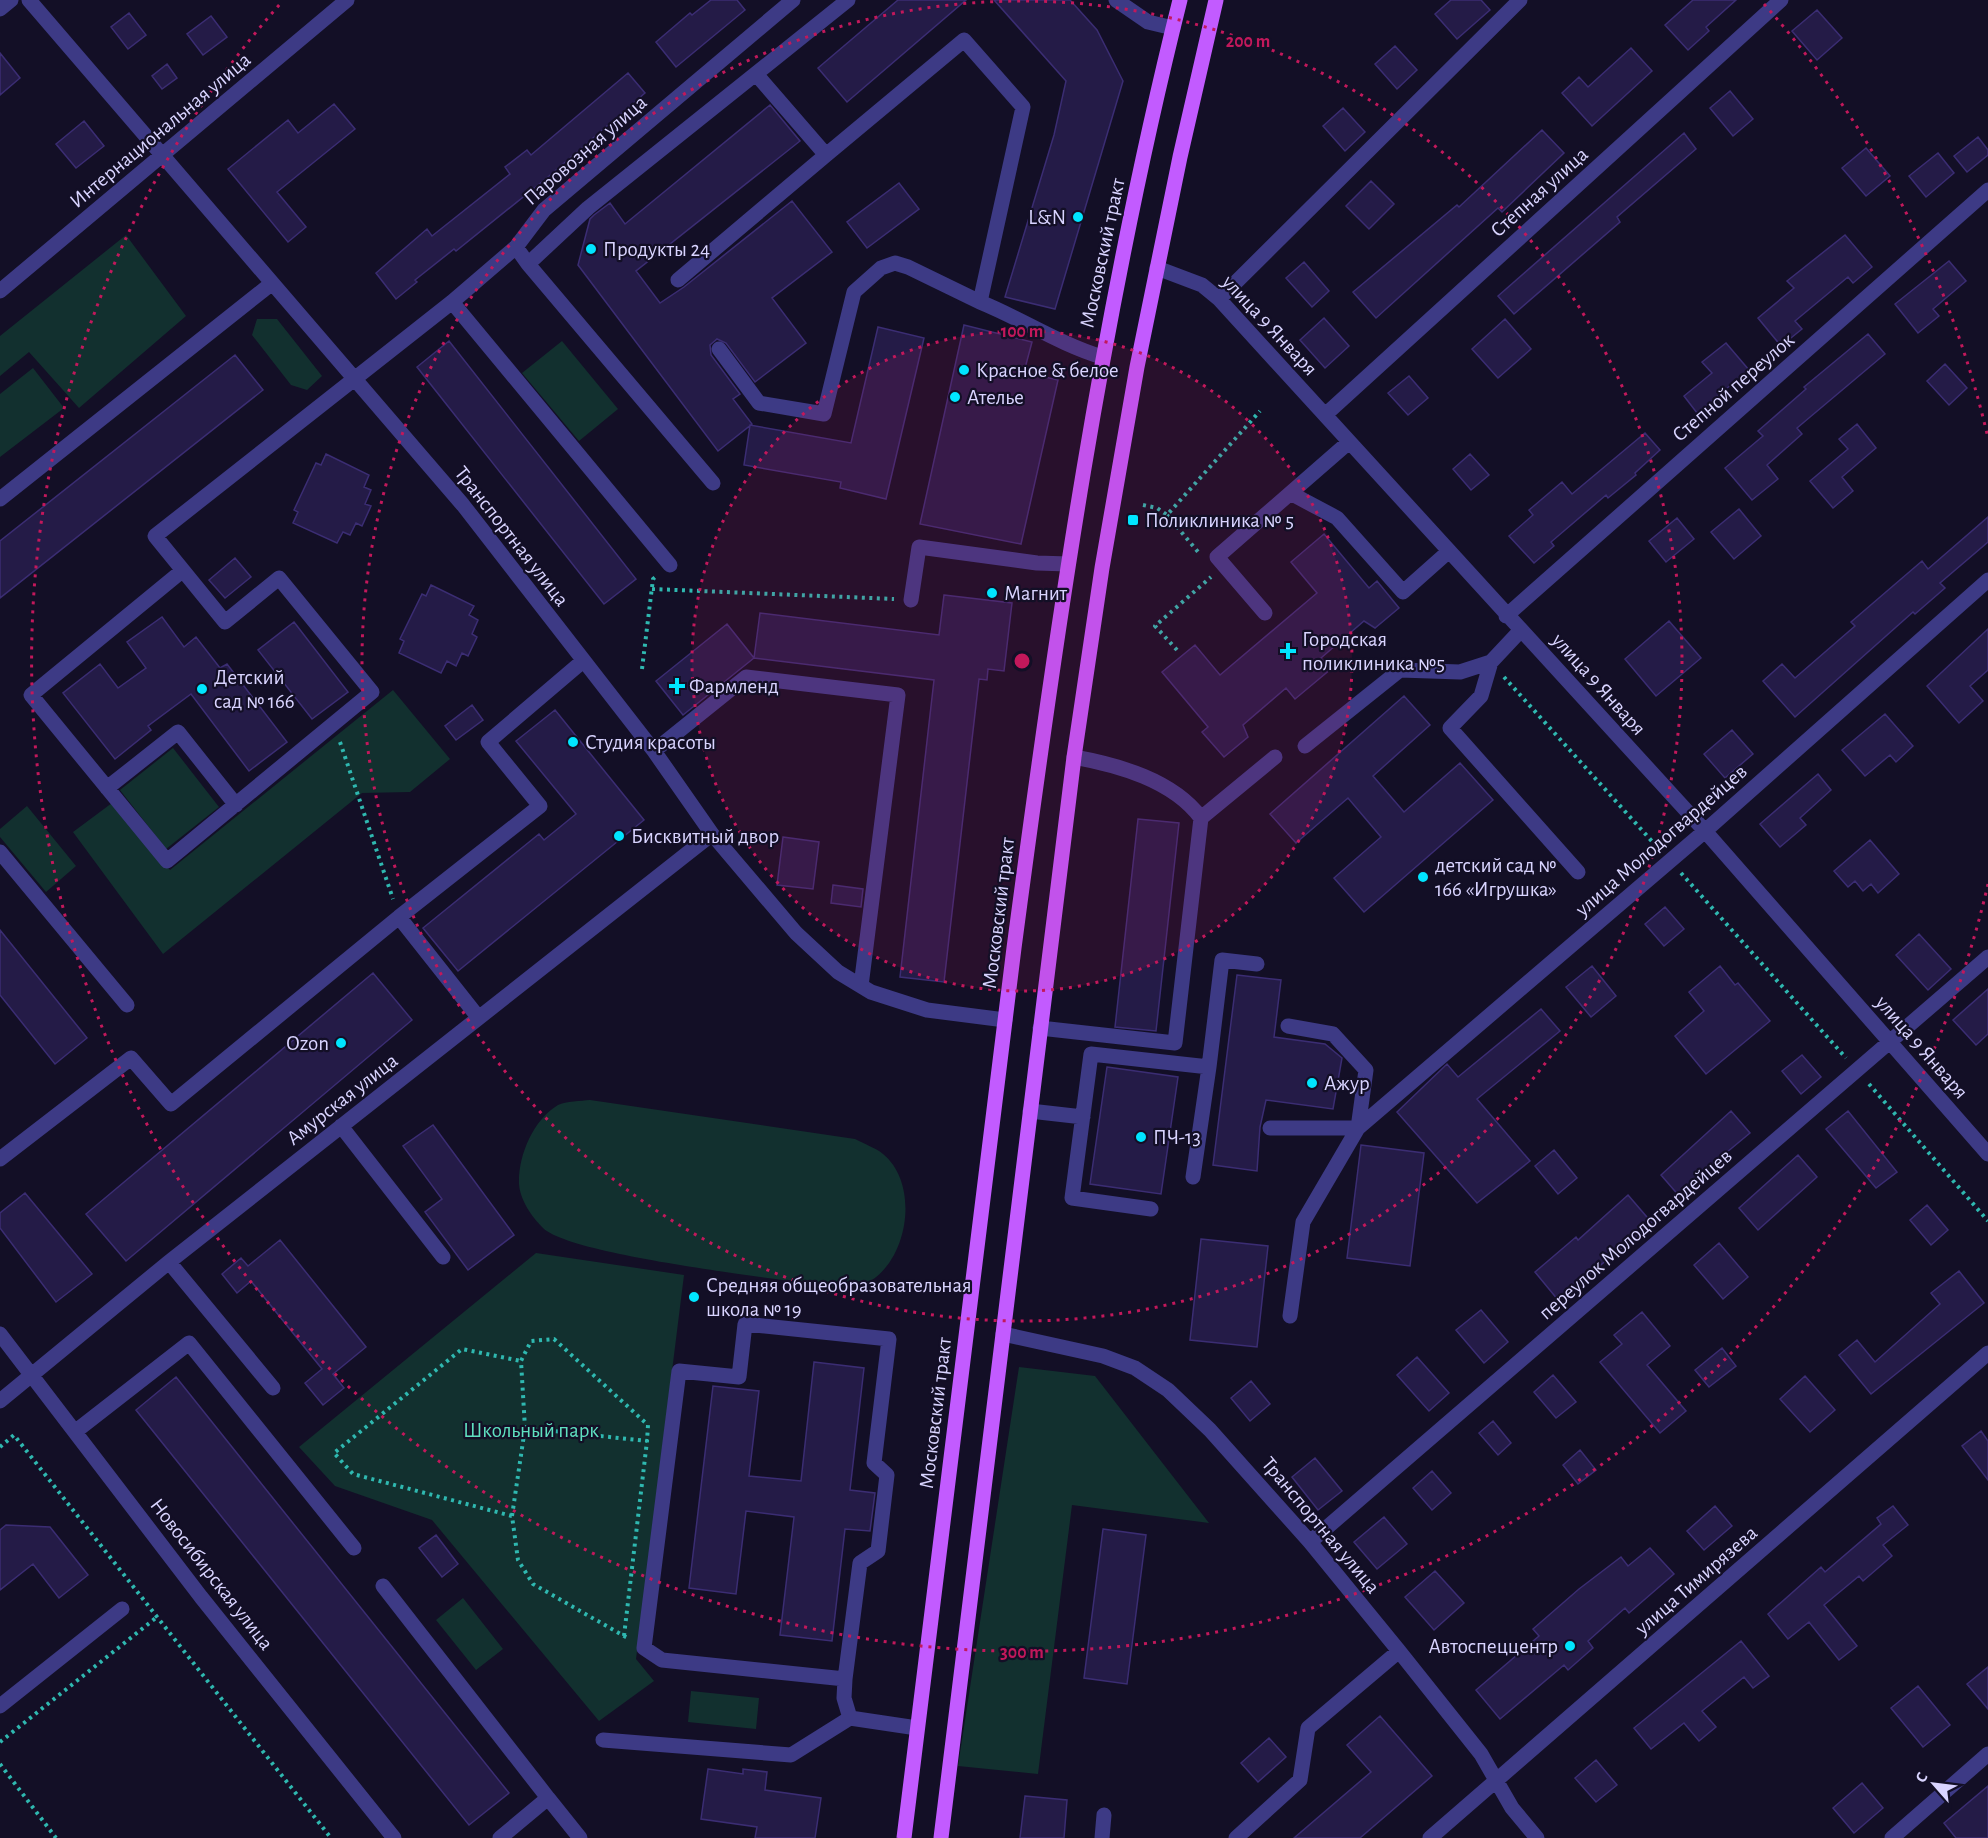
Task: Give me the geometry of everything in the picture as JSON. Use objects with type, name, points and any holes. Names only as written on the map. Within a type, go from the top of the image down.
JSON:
[{"type":"main road","name":"Московский тракт","points":[[904,1838],[1005,1020],[1068,564],[1102,357],[1180,0]]},
{"type":"main road","points":[[941,1838],[1074,757],[1102,568],[1157,268],[1216,0]]},
{"type":"street","points":[[0,9],[10,0]]},
{"type":"street","name":"Транспортная улица","points":[[28,0],[351,378],[382,408],[463,505],[654,751],[712,834],[796,933],[838,972],[861,986],[906,1005],[948,1014],[1005,1020]]},
{"type":"street","name":"Интернациональная улица","points":[[0,291],[347,0]]},
{"type":"street","name":"Паровозная улица","points":[[182,571],[155,536],[351,378],[452,302],[516,247],[544,210],[793,0]]},
{"type":"street","points":[[528,264],[588,208],[848,0]]},
{"type":"street","points":[[1116,0],[1148,22],[1173,28]]},
{"type":"street","points":[[1219,299],[1520,0]]},
{"type":"street","name":"Степная улица","points":[[1325,415],[1781,0]]},
{"type":"street","points":[[678,280],[964,40],[1023,107],[980,302]]},
{"type":"street","points":[[756,74],[826,155]]},
{"type":"street","name":"Степной переулок","points":[[1506,616],[1988,190]]},
{"type":"street","points":[[516,247],[713,483]]},
{"type":"street","points":[[718,349],[759,403],[824,414],[854,292],[881,268],[895,263],[1031,324],[1073,348],[1102,357]]},
{"type":"street","name":"улица 9 Января","points":[[1157,268],[1203,285],[1219,299],[1506,616],[1705,831],[1988,1154]]},
{"type":"street","points":[[0,500],[271,285]]},
{"type":"street","points":[[452,302],[670,565]]},
{"type":"street","points":[[1265,613],[1217,557],[1349,442]]},
{"type":"street","points":[[1292,494],[1337,518],[1403,592],[1448,552]]},
{"type":"street","points":[[911,600],[919,547],[1037,563],[1068,564]]},
{"type":"street","points":[[182,571],[225,622],[279,578],[372,692],[334,724],[167,861],[31,695],[182,571]]},
{"type":"street","name":"улица Молодогвардейцев","points":[[1358,1128],[1705,831],[1988,580]]},
{"type":"street","points":[[1521,630],[1491,662],[1481,696],[1450,728],[1578,872]]},
{"type":"street","points":[[0,1159],[131,1058],[171,1104],[399,917],[540,806],[488,742],[583,661]]},
{"type":"street","points":[[1305,746],[1400,670],[1460,672],[1491,662]]},
{"type":"street","points":[[654,751],[746,677],[898,695],[861,986]]},
{"type":"street","points":[[107,788],[178,732],[236,805]]},
{"type":"street","points":[[1074,757],[1114,765],[1167,788],[1182,797],[1201,818]]},
{"type":"street","points":[[1040,1028],[1175,1043],[1201,818],[1275,757]]},
{"type":"street","name":"Амурская улица","points":[[0,1401],[31,1373],[169,1262],[712,834]]},
{"type":"street","points":[[0,852],[127,1005]]},
{"type":"street","points":[[399,917],[478,1017]]},
{"type":"street","name":"переулок Молодогвардейцев","points":[[1310,1542],[1988,957]]},
{"type":"street","points":[[1193,1177],[1222,960],[1257,964]]},
{"type":"street","points":[[1288,1026],[1333,1035],[1366,1070],[1358,1128],[1303,1222],[1290,1316]]},
{"type":"street","points":[[1151,1209],[1072,1198],[1090,1054],[1209,1067]]},
{"type":"street","points":[[1030,1111],[1083,1117]]},
{"type":"street","points":[[341,1126],[443,1257]]},
{"type":"street","points":[[1270,1128],[1358,1128]]},
{"type":"street","points":[[169,1262],[273,1388]]},
{"type":"street","points":[[845,1679],[662,1660],[644,1648],[679,1371],[739,1377],[745,1324],[889,1339],[874,1463],[887,1476],[878,1551],[860,1563],[845,1679],[844,1698],[850,1718]]},
{"type":"street","name":"Новосибирская улица","points":[[0,1334],[201,1597],[394,1838]]},
{"type":"street","name":"Транспортная улица","points":[[1003,1334],[1103,1356],[1135,1368],[1168,1390],[1210,1430],[1310,1542],[1481,1754],[1512,1808],[1537,1838]]},
{"type":"street","points":[[76,1431],[189,1343],[354,1548]]},
{"type":"street","name":"улица Тимирязева","points":[[1430,1838],[1988,1353]]},
{"type":"street","points":[[383,1586],[580,1838]]},
{"type":"street","points":[[0,1706],[122,1609]]},
{"type":"street","points":[[1236,1838],[1300,1780],[1308,1728],[1400,1652]]},
{"type":"street","points":[[603,1740],[791,1755],[850,1718],[917,1728]]},
{"type":"street","points":[[1892,1838],[1988,1754]]},
{"type":"street","points":[[500,1838],[548,1798]]},
{"type":"street","points":[[1102,1838],[1104,1815]]},
{"type":"path","points":[[1167,515],[1260,411]]},
{"type":"path","points":[[1143,505],[1157,508],[1167,515],[1202,556]]},
{"type":"path","points":[[642,669],[653,579],[670,565]]},
{"type":"path","points":[[1177,650],[1155,626],[1216,573]]},
{"type":"path","points":[[652,589],[911,600]]},
{"type":"path","points":[[1491,662],[1988,1221]]},
{"type":"path","points":[[334,724],[399,917]]},
{"type":"path","points":[[624,1636],[648,1425],[554,1339],[531,1341],[521,1361],[525,1428],[512,1516],[519,1560],[533,1584],[644,1648]]},
{"type":"path","points":[[512,1516],[353,1474],[334,1453],[462,1349],[521,1361]]},
{"type":"path","points":[[525,1428],[647,1441]]},
{"type":"path","points":[[0,1447],[14,1435],[331,1838]]},
{"type":"path","points":[[0,1742],[158,1617]]},
{"type":"path","points":[[0,1764],[56,1838]]},
{"type":"green space","points":[[126,235],[186,316],[79,408],[29,352],[0,376],[0,336]]},
{"type":"green space","points":[[257,319],[277,319],[322,376],[307,390],[291,385],[252,335]]},
{"type":"green space","points":[[562,341],[618,409],[579,441],[522,373]]},
{"type":"green space","points":[[33,368],[64,408],[0,457],[0,394]]},
{"type":"green space","points":[[393,690],[450,759],[410,792],[362,793],[163,954],[73,832],[112,803],[170,870]]},
{"type":"green space","points":[[173,748],[219,807],[166,849],[120,790]]},
{"type":"green space","points":[[27,806],[76,866],[46,892],[0,837],[0,829]]},
{"type":"green space","points":[[590,1100],[855,1139],[883,1154],[895,1168],[902,1185],[905,1203],[900,1242],[891,1260],[880,1274],[862,1285],[833,1287],[634,1257],[562,1238],[543,1228],[524,1202],[519,1184],[521,1162],[534,1129],[549,1112],[561,1104]]},
{"type":"green space","name":"Школьный парк","points":[[536,1253],[684,1275],[636,1659],[654,1681],[599,1721],[432,1520],[335,1486],[299,1447]]},
{"type":"green space","points":[[1019,1367],[1095,1376],[1209,1523],[1072,1505],[1038,1774],[958,1766]]},
{"type":"green space","points":[[463,1598],[503,1649],[476,1670],[436,1620]]},
{"type":"green space","points":[[691,1691],[759,1698],[756,1729],[688,1722]]},
{"type":"building","points":[[711,0],[737,0],[745,10],[676,67],[656,42],[690,13],[692,15]]},
{"type":"building","points":[[898,0],[966,0],[847,102],[818,68]]},
{"type":"building","points":[[994,0],[1070,0],[1097,30],[1123,81],[1055,309],[1005,297],[1054,135],[1066,81]]},
{"type":"building","points":[[1451,0],[1481,0],[1490,10],[1457,39],[1435,14]]},
{"type":"building","points":[[1693,0],[1736,0],[1706,27],[1709,31],[1688,50],[1665,25]]},
{"type":"building","points":[[1817,10],[1842,38],[1817,60],[1792,31]]},
{"type":"building","points":[[129,13],[146,35],[128,49],[111,27]]},
{"type":"building","points":[[211,16],[227,37],[203,55],[187,34]]},
{"type":"building","points":[[1395,46],[1417,70],[1397,89],[1375,64]]},
{"type":"building","points":[[1631,48],[1652,71],[1592,126],[1562,93],[1579,77],[1588,87]]},
{"type":"building","points":[[0,53],[20,78],[0,95]]},
{"type":"building","points":[[167,64],[177,78],[162,89],[152,76]]},
{"type":"building","points":[[628,73],[645,93],[548,177],[456,251],[454,249],[415,280],[417,282],[396,299],[376,273],[427,229],[432,236],[510,174],[505,167],[527,150],[531,155]]},
{"type":"building","points":[[1730,91],[1753,119],[1733,136],[1710,108]]},
{"type":"building","points":[[334,104],[355,129],[277,192],[306,227],[288,242],[228,169],[288,120],[298,133]]},
{"type":"building","points":[[770,105],[800,141],[636,271],[660,303],[684,287],[792,201],[832,252],[772,298],[806,343],[755,382],[726,343],[717,339],[710,345],[711,355],[740,394],[733,399],[752,424],[718,451],[578,265],[590,219],[594,215],[610,203],[625,224]]},
{"type":"building","points":[[1343,108],[1365,132],[1345,151],[1323,126]]},
{"type":"building","points":[[84,121],[104,146],[76,168],[56,144]]},
{"type":"building","points":[[1542,130],[1564,153],[1502,212],[1498,208],[1376,318],[1353,292],[1457,205],[1459,207]]},
{"type":"building","points":[[1684,133],[1696,149],[1617,217],[1620,222],[1514,314],[1498,296]]},
{"type":"building","points":[[1978,137],[1988,150],[1988,155],[1967,172],[1954,156]]},
{"type":"building","points":[[1866,148],[1890,176],[1866,196],[1842,168]]},
{"type":"building","points":[[1938,153],[1954,173],[1926,197],[1909,176]]},
{"type":"building","points":[[1371,181],[1394,204],[1369,229],[1346,206]]},
{"type":"building","points":[[899,183],[919,209],[867,248],[847,222]]},
{"type":"building","points":[[1845,235],[1872,267],[1853,283],[1848,277],[1795,321],[1802,329],[1781,346],[1758,318],[1794,288],[1787,281]]},
{"type":"building","points":[[1949,261],[1966,281],[1933,309],[1939,316],[1918,333],[1895,304]]},
{"type":"building","points":[[1304,262],[1329,291],[1312,307],[1286,278]]},
{"type":"building","points":[[1324,318],[1349,346],[1325,368],[1300,340]]},
{"type":"building","points":[[1505,319],[1531,349],[1498,378],[1472,349]]},
{"type":"building","points":[[964,325],[1032,342],[1024,372],[1058,380],[1021,544],[920,524]]},
{"type":"building","points":[[878,327],[924,338],[886,499],[840,488],[841,482],[744,465],[750,425],[851,443]]},
{"type":"building","points":[[1868,334],[1885,354],[1797,428],[1802,434],[1767,465],[1778,479],[1752,500],[1725,468],[1763,436],[1758,431],[1806,389],[1804,387]]},
{"type":"building","points":[[449,341],[636,579],[604,604],[417,367]]},
{"type":"building","points":[[1726,343],[1749,370],[1697,413],[1684,396],[1712,373],[1702,362]]},
{"type":"building","points":[[235,355],[263,390],[0,598],[0,541]]},
{"type":"building","points":[[1945,364],[1967,388],[1949,405],[1927,381]]},
{"type":"building","points":[[1409,376],[1428,398],[1408,415],[1388,393]]},
{"type":"building","points":[[1857,424],[1876,448],[1842,477],[1853,491],[1833,508],[1810,481],[1848,449],[1839,439]]},
{"type":"building","points":[[1645,433],[1660,450],[1635,473],[1636,475],[1608,498],[1606,495],[1551,542],[1554,546],[1534,563],[1509,536],[1533,515],[1529,510],[1562,482],[1572,494]]},
{"type":"building","points":[[326,454],[369,475],[364,487],[371,490],[365,504],[371,506],[362,526],[356,523],[350,535],[343,532],[337,543],[293,523],[298,512],[294,510],[316,463],[321,465]]},
{"type":"building","points":[[1470,454],[1489,475],[1471,490],[1453,469]]},
{"type":"building","points":[[1739,509],[1761,536],[1734,559],[1711,532]]},
{"type":"building","points":[[1988,517],[1988,542],[1940,583],[1945,588],[1915,614],[1913,612],[1795,717],[1763,681],[1782,664],[1795,678],[1855,626],[1851,622],[1922,561],[1928,569]]},
{"type":"building","points":[[1677,518],[1694,539],[1666,562],[1649,541]]},
{"type":"building","name":"Городская поликлиника №5","points":[[1324,534],[1369,588],[1377,581],[1399,608],[1375,628],[1364,621],[1321,658],[1331,669],[1295,699],[1286,688],[1243,725],[1248,737],[1224,757],[1202,732],[1208,727],[1162,672],[1195,645],[1220,675],[1317,593],[1291,562]]},
{"type":"building","points":[[235,558],[251,577],[225,598],[209,580]]},
{"type":"building","points":[[431,585],[474,606],[469,615],[478,620],[472,634],[477,637],[468,656],[462,653],[456,666],[447,661],[441,673],[399,653],[404,641],[400,639],[422,594],[426,596]]},
{"type":"building","points":[[944,595],[1012,603],[1004,671],[988,669],[987,680],[979,679],[944,982],[900,977],[934,680],[754,658],[760,613],[939,635]]},
{"type":"building","points":[[162,617],[184,647],[196,637],[220,668],[227,664],[287,742],[249,771],[191,694],[148,726],[151,730],[115,759],[63,693],[100,664],[118,688],[146,668],[127,642]]},
{"type":"building","points":[[1669,621],[1701,658],[1656,696],[1625,659]]},
{"type":"building","points":[[294,622],[348,692],[312,719],[258,650]]},
{"type":"building","points":[[727,624],[754,658],[683,715],[656,681]]},
{"type":"building","points":[[1988,629],[1988,670],[1970,686],[1983,701],[1959,723],[1927,686]]},
{"type":"building","points":[[1404,696],[1430,725],[1373,776],[1404,812],[1460,763],[1493,800],[1364,912],[1334,878],[1381,837],[1348,798],[1296,843],[1270,814]]},
{"type":"building","points":[[472,705],[483,720],[456,740],[445,726]]},
{"type":"building","points":[[555,710],[644,820],[458,971],[423,928],[539,834],[544,840],[576,814],[516,741]]},
{"type":"building","points":[[1885,714],[1913,746],[1896,762],[1890,755],[1865,776],[1842,750]]},
{"type":"building","points":[[1732,730],[1753,754],[1725,778],[1704,754]]},
{"type":"building","points":[[1818,774],[1831,790],[1800,818],[1806,825],[1780,847],[1760,824]]},
{"type":"building","points":[[1138,819],[1179,823],[1156,1031],[1115,1027]]},
{"type":"building","points":[[783,837],[819,842],[813,889],[777,885]]},
{"type":"building","points":[[1870,840],[1899,874],[1878,893],[1871,884],[1863,891],[1855,881],[1848,887],[1834,871]]},
{"type":"building","points":[[833,885],[863,889],[861,907],[831,903]]},
{"type":"building","points":[[1665,907],[1684,929],[1664,946],[1645,924]]},
{"type":"building","points":[[0,930],[87,1038],[55,1064],[0,995]]},
{"type":"building","points":[[1919,934],[1951,969],[1928,990],[1896,955]]},
{"type":"building","points":[[1592,966],[1616,996],[1591,1017],[1566,987]]},
{"type":"building","points":[[1720,966],[1735,985],[1738,983],[1770,1021],[1706,1074],[1675,1036],[1704,1011],[1689,992]]},
{"type":"building","points":[[373,973],[412,1020],[126,1261],[86,1214]]},
{"type":"building","points":[[1237,975],[1281,980],[1274,1037],[1325,1044],[1342,1058],[1333,1109],[1266,1100],[1260,1127],[1257,1171],[1213,1165]]},
{"type":"building","points":[[1988,989],[1988,1034],[1976,1045],[1953,1020]]},
{"type":"building","points":[[1541,1009],[1560,1031],[1477,1099],[1530,1161],[1477,1203],[1397,1112],[1447,1064],[1458,1077]]},
{"type":"building","points":[[1802,1055],[1821,1077],[1801,1094],[1782,1071]]},
{"type":"building","points":[[1107,1067],[1178,1077],[1161,1194],[1090,1184]]},
{"type":"building","points":[[1731,1111],[1750,1133],[1697,1177],[1700,1180],[1680,1197],[1661,1175]]},
{"type":"building","points":[[1848,1111],[1897,1172],[1876,1188],[1826,1129]]},
{"type":"building","points":[[433,1125],[514,1235],[468,1270],[425,1212],[442,1199],[403,1146]]},
{"type":"building","points":[[1361,1145],[1424,1153],[1410,1266],[1347,1258]]},
{"type":"building","points":[[1554,1150],[1577,1178],[1558,1194],[1535,1166]]},
{"type":"building","points":[[1798,1155],[1817,1177],[1758,1230],[1739,1208]]},
{"type":"building","points":[[25,1193],[92,1274],[56,1302],[0,1228],[0,1213]]},
{"type":"building","points":[[1628,1195],[1652,1223],[1558,1300],[1535,1272],[1576,1237],[1578,1240]]},
{"type":"building","points":[[1927,1205],[1948,1230],[1931,1245],[1910,1220]]},
{"type":"building","points":[[1201,1239],[1268,1246],[1257,1347],[1190,1340]]},
{"type":"building","points":[[280,1240],[366,1347],[333,1374],[344,1388],[323,1405],[305,1383],[322,1369],[251,1281],[237,1293],[222,1274],[241,1258],[248,1266]]},
{"type":"building","points":[[1719,1243],[1748,1277],[1723,1299],[1694,1265]]},
{"type":"building","points":[[1959,1271],[1984,1303],[1871,1394],[1839,1355],[1857,1340],[1875,1362],[1940,1304],[1931,1293]]},
{"type":"building","points":[[1481,1310],[1508,1342],[1484,1363],[1456,1330]]},
{"type":"building","points":[[1642,1312],[1670,1346],[1647,1365],[1686,1411],[1660,1433],[1600,1362],[1622,1344],[1614,1335]]},
{"type":"building","points":[[1722,1348],[1736,1366],[1709,1387],[1695,1370]]},
{"type":"building","points":[[1417,1357],[1449,1393],[1429,1411],[1397,1375]]},
{"type":"building","points":[[814,1362],[864,1368],[850,1490],[875,1493],[870,1531],[845,1529],[832,1641],[780,1635],[794,1517],[746,1511],[736,1594],[689,1588],[713,1386],[759,1391],[749,1476],[801,1481]]},
{"type":"building","points":[[1553,1375],[1576,1402],[1556,1418],[1534,1392]]},
{"type":"building","points":[[1805,1376],[1835,1410],[1810,1432],[1780,1399]]},
{"type":"building","points":[[176,1377],[509,1793],[469,1825],[136,1410]]},
{"type":"building","points":[[1251,1381],[1270,1404],[1250,1421],[1231,1398]]},
{"type":"building","points":[[1493,1421],[1511,1443],[1498,1455],[1479,1433]]},
{"type":"building","points":[[1981,1431],[1988,1441],[1988,1480],[1962,1446]]},
{"type":"building","points":[[1580,1450],[1596,1470],[1578,1484],[1563,1465]]},
{"type":"building","points":[[1315,1458],[1342,1491],[1318,1510],[1292,1477]]},
{"type":"building","points":[[1432,1471],[1451,1493],[1432,1510],[1413,1488]]},
{"type":"building","points":[[1715,1506],[1732,1526],[1704,1550],[1687,1531]]},
{"type":"building","points":[[1893,1506],[1908,1525],[1883,1545],[1892,1556],[1863,1581],[1859,1576],[1824,1605],[1857,1646],[1839,1660],[1809,1622],[1788,1639],[1768,1614],[1821,1567],[1825,1572],[1881,1524],[1877,1518]]},
{"type":"building","points":[[1384,1517],[1407,1544],[1377,1569],[1354,1542]]},
{"type":"building","points":[[6,1525],[50,1527],[88,1575],[59,1598],[33,1564],[0,1590],[0,1530]]},
{"type":"building","points":[[1103,1529],[1146,1535],[1127,1684],[1084,1678]]},
{"type":"building","points":[[436,1535],[458,1564],[442,1577],[419,1548]]},
{"type":"building","points":[[1650,1548],[1674,1574],[1629,1613],[1625,1608],[1588,1641],[1593,1648],[1568,1670],[1564,1665],[1500,1719],[1476,1690],[1539,1636],[1533,1629],[1579,1589],[1621,1557],[1628,1566]]},
{"type":"building","points":[[1435,1571],[1464,1603],[1434,1630],[1405,1597]]},
{"type":"building","points":[[1741,1641],[1769,1676],[1753,1688],[1744,1677],[1702,1711],[1716,1727],[1699,1741],[1684,1723],[1651,1749],[1634,1728]]},
{"type":"building","points":[[1988,1667],[1988,1709],[1967,1684]]},
{"type":"building","points":[[1918,1686],[1950,1725],[1923,1747],[1891,1708]]},
{"type":"building","points":[[1380,1716],[1432,1776],[1360,1838],[1294,1838],[1371,1772],[1347,1745]]},
{"type":"building","points":[[1269,1738],[1286,1757],[1258,1782],[1241,1763]]},
{"type":"building","points":[[1596,1760],[1617,1785],[1596,1802],[1575,1778]]},
{"type":"building","points":[[708,1769],[743,1774],[743,1769],[767,1772],[765,1790],[821,1798],[815,1838],[755,1838],[757,1827],[701,1819]]},
{"type":"building","points":[[1862,1783],[1883,1808],[1854,1833],[1833,1808]]},
{"type":"building","points":[[1988,1786],[1988,1838],[1956,1838],[1944,1823]]},
{"type":"building","points":[[1025,1796],[1067,1800],[1064,1838],[1020,1838]]},
{"type":"place","name":"L&N","points":[[1078,217]]},
{"type":"place","name":"Продукты 24","points":[[591,249]]},
{"type":"place","name":"Красное & белое","points":[[964,370]]},
{"type":"place","name":"Ателье","points":[[955,397]]},
{"type":"place","name":"Поликлиника № 5","points":[[1133,520]]},
{"type":"place","name":"Магнит","points":[[992,593]]},
{"type":"place","name":"Городская поликлиника №5","points":[[1288,651]]},
{"type":"place","name":"Фармленд","points":[[677,686]]},
{"type":"place","name":"Детский сад № 166","points":[[202,689]]},
{"type":"place","name":"Студия красоты","points":[[573,742]]},
{"type":"place","name":"Бисквитный двор","points":[[619,836]]},
{"type":"place","name":"детский сад № 166 «Игрушка»","points":[[1423,877]]},
{"type":"place","name":"Ozon","points":[[341,1043]]},
{"type":"place","name":"Ажур","points":[[1312,1083]]},
{"type":"place","name":"ПЧ-13","points":[[1141,1137]]},
{"type":"place","name":"Средняя общеобразовательная школа № 19","points":[[694,1297]]},
{"type":"place","name":"Автоспеццентр","points":[[1570,1646]]}]
